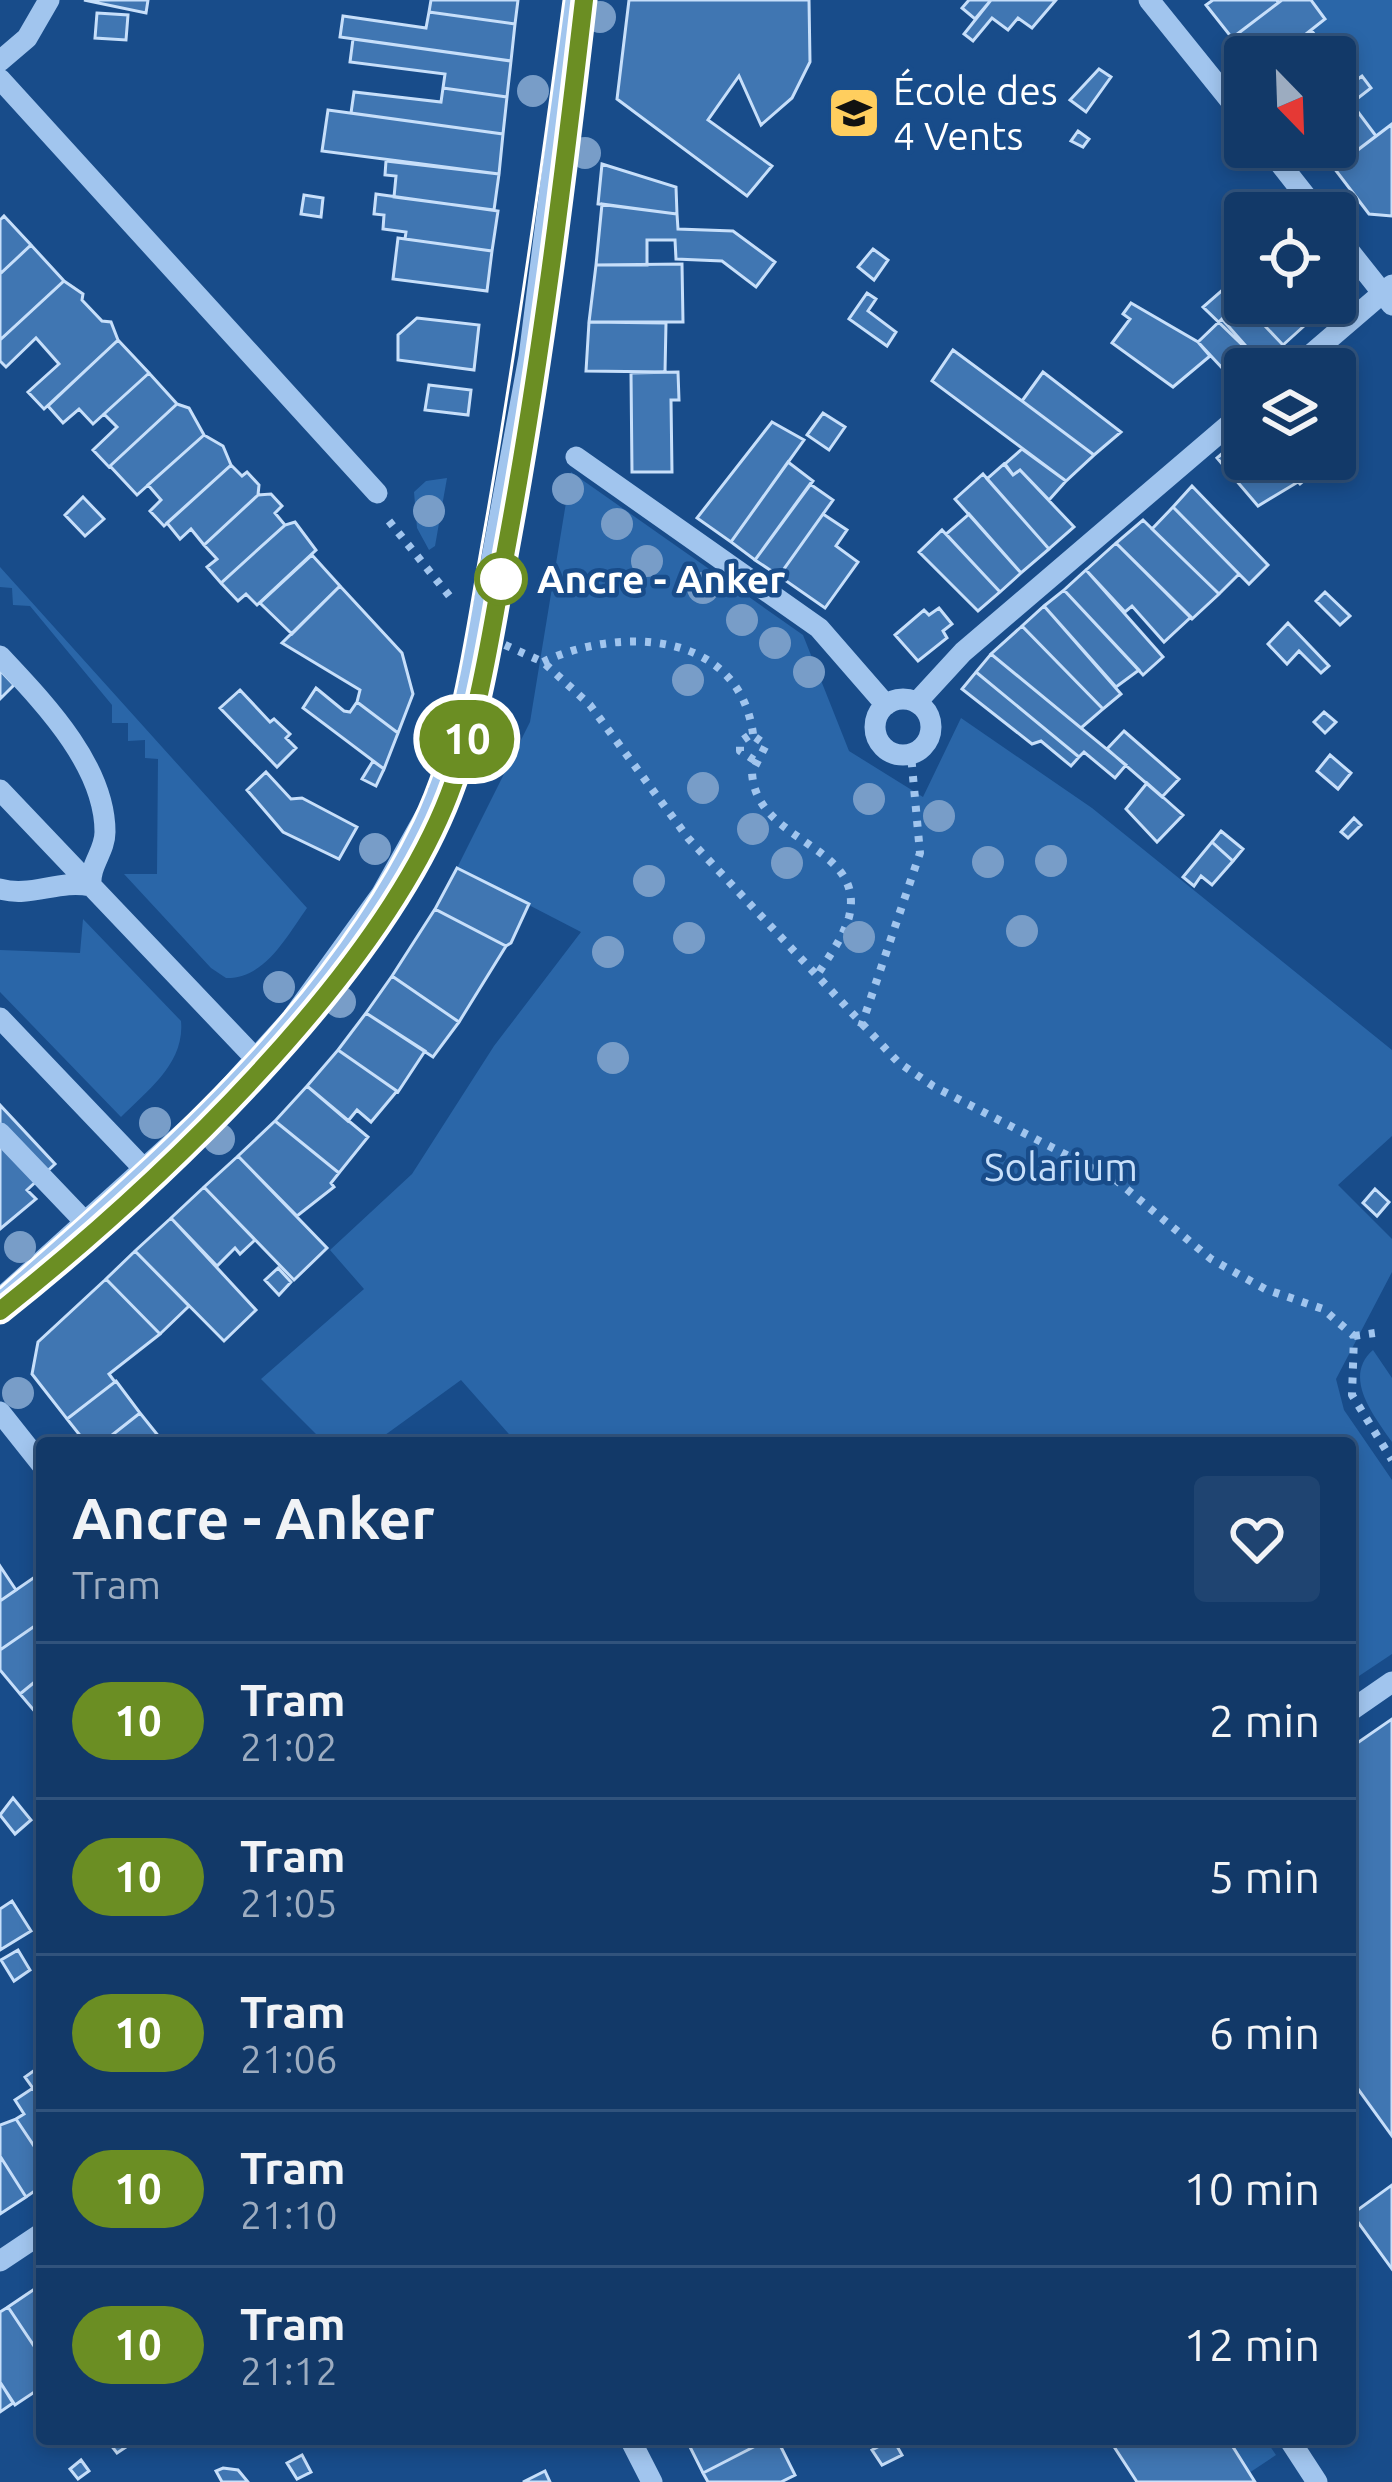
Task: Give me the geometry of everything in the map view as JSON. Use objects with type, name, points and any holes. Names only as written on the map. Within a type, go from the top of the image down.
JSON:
[{"type":"street","points":[[0,62],[27,38],[49,0]]},
{"type":"street","points":[[0,1299],[146,1171],[256,1059],[347,945],[423,825],[451,756],[469,683],[538,299],[574,0]]},
{"type":"street","points":[[1149,0],[1224,93]]},
{"type":"street","points":[[0,79],[377,493]]},
{"type":"street","points":[[1284,168],[1302,192]]},
{"type":"street","points":[[1321,348],[1389,294],[1356,257]]},
{"type":"street","points":[[917,702],[931,720],[932,731],[911,755],[889,752],[876,735],[878,713],[886,705],[917,702],[963,652],[1224,429]]},
{"type":"street","points":[[576,457],[819,628],[886,705]]},
{"type":"street","points":[[0,656],[32,690],[92,778],[105,832],[91,886]]},
{"type":"street","points":[[0,790],[256,1059]]},
{"type":"street","points":[[0,889],[22,893],[59,884],[91,886]]},
{"type":"street","points":[[0,1018],[146,1171]]},
{"type":"street","points":[[0,1133],[86,1223]]},
{"type":"street","points":[[0,1412],[36,1457]]},
{"type":"street","points":[[1356,1707],[1392,1682]]},
{"type":"street","points":[[0,2261],[36,2237]]},
{"type":"street","points":[[633,2445],[652,2482]]},
{"type":"street","points":[[1293,2445],[1317,2482]]},
{"type":"path","points":[[377,493],[393,531],[450,598]]},
{"type":"path","points":[[543,662],[607,641],[655,641],[689,649],[722,669],[736,686],[753,734],[766,746],[754,760],[752,787],[762,810],[823,853],[846,882],[850,913],[817,976]]},
{"type":"path","points":[[526,650],[622,743],[688,838],[861,1028],[915,1075],[1117,1181],[1211,1259],[1264,1288],[1323,1309],[1354,1336],[1382,1332]]},
{"type":"path","points":[[753,734],[740,746],[742,755],[754,760]]},
{"type":"path","points":[[861,1028],[920,853],[911,755]]},
{"type":"path","points":[[1354,1336],[1352,1395],[1392,1460]]},
{"type":"green space","points":[[1311,0],[1392,0],[1392,124],[1376,136],[1356,109],[1356,100],[1370,88],[1356,81],[1356,36],[1316,36],[1311,30],[1325,19]]},
{"type":"green space","name":"Solarium","points":[[571,472],[803,635],[849,751],[923,797],[961,718],[1092,808],[1392,1050],[1392,1136],[1338,1185],[1392,1239],[1392,1272],[1336,1379],[1344,1410],[1392,1480],[1392,1654],[1356,1678],[1356,1437],[512,1437],[461,1380],[382,1437],[319,1437],[261,1379],[364,1289],[330,1250],[412,1174],[494,1046],[581,932],[457,868],[530,722]]},
{"type":"green space","points":[[447,478],[435,546],[429,550],[417,528],[414,492],[426,481]]},
{"type":"green space","points":[[0,567],[307,908],[263,964],[226,978],[211,968],[124,874],[157,874],[158,759],[145,758],[145,740],[128,741],[128,723],[112,723],[112,705],[30,606],[13,605],[12,588],[0,587]]},
{"type":"green space","points":[[83,919],[181,1021],[171,1063],[121,1117],[0,992],[0,950],[80,953]]},
{"type":"green space","points":[[1373,1350],[1392,1378],[1392,1442],[1370,1409],[1361,1384],[1360,1372]]},
{"type":"green space","points":[[1232,2445],[1269,2445],[1276,2455],[1249,2473]]},
{"type":"building","points":[[84,0],[148,0],[146,13]]},
{"type":"building","points":[[431,0],[518,0],[515,24],[429,12]]},
{"type":"building","points":[[629,0],[809,0],[810,62],[792,98],[761,125],[739,76],[708,120],[772,166],[747,196],[617,99]]},
{"type":"building","points":[[969,0],[991,0],[975,19],[962,8]]},
{"type":"building","points":[[991,0],[1056,0],[1032,28],[1018,18],[1008,30],[992,18],[973,41],[964,34]]},
{"type":"building","points":[[1213,0],[1278,3],[1235,36],[1206,5]]},
{"type":"building","points":[[1282,0],[1311,0],[1325,19],[1304,36],[1235,36]]},
{"type":"building","points":[[429,12],[515,24],[511,61],[340,37],[343,16],[426,28]]},
{"type":"building","points":[[97,13],[128,15],[126,40],[95,38]]},
{"type":"building","points":[[353,39],[511,61],[507,97],[443,88],[445,74],[350,62]]},
{"type":"building","points":[[1099,69],[1111,77],[1086,112],[1070,100]]},
{"type":"building","points":[[1362,76],[1371,88],[1356,100],[1356,80]]},
{"type":"building","points":[[443,88],[507,97],[503,134],[351,113],[354,92],[441,102]]},
{"type":"building","points":[[1356,109],[1376,136],[1356,151]]},
{"type":"building","points":[[328,110],[503,134],[499,174],[322,151]]},
{"type":"building","points":[[1392,124],[1392,216],[1369,214],[1334,168],[1356,168],[1356,151]]},
{"type":"building","points":[[1078,131],[1089,139],[1083,147],[1071,141]]},
{"type":"building","points":[[386,161],[499,174],[494,210],[394,197],[396,176],[385,175]]},
{"type":"building","points":[[602,164],[676,187],[677,214],[598,204]]},
{"type":"building","points":[[376,194],[498,211],[492,251],[405,239],[406,232],[383,229],[384,215],[374,214]]},
{"type":"building","points":[[304,195],[323,198],[321,217],[301,214]]},
{"type":"building","points":[[602,204],[677,214],[678,229],[733,231],[775,262],[756,287],[722,261],[676,259],[675,240],[647,240],[647,265],[596,265]]},
{"type":"building","points":[[4,216],[31,245],[0,274],[0,220]]},
{"type":"building","points":[[398,238],[492,251],[487,291],[393,279]]},
{"type":"building","points":[[31,245],[64,281],[0,340],[0,274]]},
{"type":"building","points":[[873,249],[888,260],[874,280],[858,267]]},
{"type":"building","points":[[682,264],[683,322],[589,322],[596,265]]},
{"type":"building","points":[[64,281],[83,294],[82,300],[102,321],[111,322],[118,340],[44,409],[28,392],[59,364],[36,338],[6,367],[0,361],[0,340]]},
{"type":"building","points":[[1224,289],[1224,324],[1263,324],[1283,345],[1245,348],[1203,307]]},
{"type":"building","points":[[867,293],[876,299],[868,311],[896,332],[887,346],[849,319]]},
{"type":"building","points":[[1131,303],[1198,342],[1210,356],[1173,387],[1112,343],[1130,319],[1123,314]]},
{"type":"building","points":[[417,318],[479,325],[474,370],[398,360],[398,335]]},
{"type":"building","points":[[1222,319],[1248,348],[1224,348],[1224,370],[1198,342]]},
{"type":"building","points":[[589,322],[666,323],[665,372],[586,371]]},
{"type":"building","points":[[1263,324],[1302,324],[1283,345]]},
{"type":"building","points":[[118,340],[149,373],[93,424],[79,409],[63,423],[48,406]]},
{"type":"building","points":[[953,350],[1094,455],[1066,481],[932,381]]},
{"type":"building","points":[[678,372],[679,400],[671,400],[672,472],[632,472],[631,373]]},
{"type":"building","points":[[1043,372],[1121,432],[1094,455],[1022,401]]},
{"type":"building","points":[[149,373],[177,404],[109,467],[93,450],[117,427],[104,414]]},
{"type":"building","points":[[429,385],[471,390],[468,415],[425,410]]},
{"type":"building","points":[[177,404],[189,408],[204,435],[137,495],[110,466]]},
{"type":"building","points":[[823,413],[845,427],[829,450],[807,435]]},
{"type":"building","points":[[772,422],[804,440],[731,542],[697,518]]},
{"type":"building","points":[[204,435],[223,446],[231,465],[164,526],[150,511],[161,500],[148,485]]},
{"type":"building","points":[[1022,449],[1066,481],[1049,500],[1020,470],[1013,475],[1005,464]]},
{"type":"building","points":[[788,462],[813,481],[755,560],[731,542]]},
{"type":"building","points":[[1004,464],[1013,475],[1020,470],[1074,527],[1049,549],[987,479]]},
{"type":"building","points":[[231,465],[242,476],[247,472],[259,485],[258,495],[204,545],[191,529],[180,539],[167,523]]},
{"type":"building","points":[[983,474],[1049,549],[1021,573],[955,499]]},
{"type":"building","points":[[1236,480],[1298,482],[1258,506]]},
{"type":"building","points":[[810,484],[833,500],[779,576],[755,560]]},
{"type":"building","points":[[1192,486],[1268,565],[1249,584],[1173,507]]},
{"type":"building","points":[[271,494],[282,506],[275,513],[285,525],[221,583],[207,567],[217,559],[204,545],[258,495]]},
{"type":"building","points":[[83,497],[104,519],[85,536],[65,515]]},
{"type":"building","points":[[1173,507],[1239,574],[1219,594],[1152,529]]},
{"type":"building","points":[[823,514],[847,530],[836,546],[858,562],[825,608],[779,576]]},
{"type":"building","points":[[969,514],[1021,573],[1000,592],[946,534]]},
{"type":"building","points":[[1143,520],[1219,594],[1192,619],[1116,543]]},
{"type":"building","points":[[295,522],[316,550],[257,605],[246,594],[238,601],[221,583],[285,525]]},
{"type":"building","points":[[942,530],[1000,592],[978,611],[919,552]]},
{"type":"building","points":[[1116,543],[1191,617],[1164,642],[1132,606],[1125,612],[1086,570]]},
{"type":"building","points":[[312,555],[340,586],[292,634],[260,603]]},
{"type":"building","points":[[1086,570],[1163,657],[1143,675],[1064,590]]},
{"type":"building","points":[[340,586],[402,653],[413,694],[398,733],[357,702],[360,690],[282,643]]},
{"type":"building","points":[[1064,590],[1139,670],[1116,687],[1044,606]]},
{"type":"building","points":[[1325,592],[1350,616],[1340,625],[1316,601]]},
{"type":"building","points":[[1044,606],[1121,694],[1103,709],[1022,626]]},
{"type":"building","points":[[939,608],[952,624],[943,631],[947,638],[918,661],[895,635],[924,610],[929,615]]},
{"type":"building","points":[[1288,623],[1329,666],[1321,673],[1299,651],[1287,664],[1268,644]]},
{"type":"building","points":[[1022,626],[1103,709],[1081,728],[991,654]]},
{"type":"building","points":[[991,654],[1126,765],[1115,778],[1084,752],[1079,757],[976,672]]},
{"type":"building","points":[[0,670],[14,685],[0,699]]},
{"type":"building","points":[[976,672],[1079,757],[1071,766],[1041,741],[1032,744],[962,689]]},
{"type":"building","points":[[316,688],[344,711],[350,712],[357,702],[398,733],[384,769],[303,708]]},
{"type":"building","points":[[240,690],[270,722],[274,719],[290,734],[286,738],[296,748],[277,767],[220,708]]},
{"type":"building","points":[[1324,712],[1336,722],[1325,733],[1314,722]]},
{"type":"building","points":[[1124,731],[1179,779],[1162,797],[1107,749]]},
{"type":"building","points":[[1330,755],[1351,773],[1338,789],[1317,771]]},
{"type":"building","points":[[373,761],[384,769],[376,786],[362,779]]},
{"type":"building","points":[[266,772],[291,799],[302,798],[357,827],[339,859],[283,832],[247,790]]},
{"type":"building","points":[[1147,783],[1183,815],[1157,842],[1126,809]]},
{"type":"building","points":[[1354,818],[1361,825],[1348,838],[1341,832]]},
{"type":"building","points":[[1221,831],[1243,849],[1233,861],[1212,842]]},
{"type":"building","points":[[1212,842],[1233,861],[1212,885],[1201,876],[1194,886],[1183,877]]},
{"type":"building","points":[[457,868],[529,904],[511,943],[506,946],[435,909]]},
{"type":"building","points":[[435,909],[506,946],[459,1022],[392,976]]},
{"type":"building","points":[[392,976],[459,1022],[433,1057],[366,1013]]},
{"type":"building","points":[[366,1013],[425,1051],[398,1092],[338,1050]]},
{"type":"building","points":[[338,1050],[397,1091],[371,1122],[357,1110],[348,1121],[307,1086]]},
{"type":"building","points":[[307,1086],[368,1137],[339,1173],[275,1121]]},
{"type":"building","points":[[0,1105],[55,1164],[27,1190],[36,1199],[0,1229]]},
{"type":"building","points":[[275,1121],[339,1173],[331,1183],[334,1187],[297,1216],[238,1156]]},
{"type":"building","points":[[238,1156],[327,1248],[294,1280],[204,1187]]},
{"type":"building","points":[[204,1187],[255,1240],[240,1254],[235,1248],[217,1266],[171,1218]]},
{"type":"building","points":[[1375,1189],[1389,1202],[1377,1216],[1363,1203]]},
{"type":"building","points":[[171,1218],[256,1310],[224,1341],[135,1251]]},
{"type":"building","points":[[135,1251],[189,1306],[160,1334],[106,1279]]},
{"type":"building","points":[[278,1268],[291,1282],[279,1295],[265,1280]]},
{"type":"building","points":[[106,1279],[160,1334],[109,1374],[115,1382],[67,1419],[32,1374],[38,1342]]},
{"type":"building","points":[[116,1381],[140,1413],[110,1437],[81,1437],[67,1419]]},
{"type":"building","points":[[140,1413],[159,1437],[110,1437]]},
{"type":"building","points":[[0,1566],[16,1590],[0,1601]]},
{"type":"building","points":[[36,1576],[36,1625],[0,1650],[0,1601]]},
{"type":"building","points":[[36,1625],[36,1681],[20,1694],[0,1670],[0,1650]]},
{"type":"building","points":[[36,1681],[36,1713],[20,1694]]},
{"type":"building","points":[[1392,1719],[1392,2136],[1356,2086],[1356,1744]]},
{"type":"building","points":[[13,1798],[31,1820],[15,1834],[0,1815]]},
{"type":"building","points":[[12,1901],[31,1931],[0,1950],[0,1909]]},
{"type":"building","points":[[18,1950],[30,1970],[14,1981],[1,1960]]},
{"type":"building","points":[[36,2069],[36,2093],[25,2077]]},
{"type":"building","points":[[33,2088],[36,2092],[36,2149],[16,2119],[24,2114],[15,2100]]},
{"type":"building","points":[[16,2119],[36,2149],[36,2190],[26,2197],[0,2156],[0,2125]]},
{"type":"building","points":[[0,2156],[26,2197],[0,2214]]},
{"type":"building","points":[[1392,2185],[1392,2269],[1356,2220],[1356,2211]]},
{"type":"building","points":[[36,2288],[36,2349],[8,2307]]},
{"type":"building","points":[[8,2307],[36,2349],[36,2391],[15,2405],[0,2382],[0,2312]]},
{"type":"building","points":[[0,2382],[13,2403],[0,2412]]},
{"type":"building","points":[[689,2445],[757,2445],[703,2473]]},
{"type":"building","points":[[757,2445],[780,2445],[795,2475],[781,2482],[708,2482],[703,2473]]},
{"type":"building","points":[[896,2445],[902,2455],[882,2465],[872,2450]]},
{"type":"building","points":[[1113,2445],[1232,2445],[1255,2482],[1137,2482]]},
{"type":"building","points":[[302,2455],[311,2472],[297,2479],[287,2463]]},
{"type":"building","points":[[81,2460],[89,2471],[78,2479],[70,2469]]},
{"type":"building","points":[[238,2470],[248,2482],[222,2482],[216,2471]]},
{"type":"building","points":[[545,2471],[550,2482],[523,2482]]},
{"type":"tram line","points":[[0,1288],[174,1130],[282,1016],[375,889],[413,821],[439,753],[464,647],[516,338],[564,0]]},
{"type":"tram line","points":[[0,1311],[191,1142],[316,1007],[370,937],[415,865],[449,795],[486,664],[521,464],[584,0]]},
{"type":"tram line","name":"10","points":[[0,1311],[170,1160],[263,1067],[356,952],[418,856],[448,798],[481,685],[541,358],[562,216],[584,0]]},
{"type":"place","name":"École des 4 Vents","points":[[854,113]]},
{"type":"place","name":"Ancre - Anker","points":[[501,579]]}]
